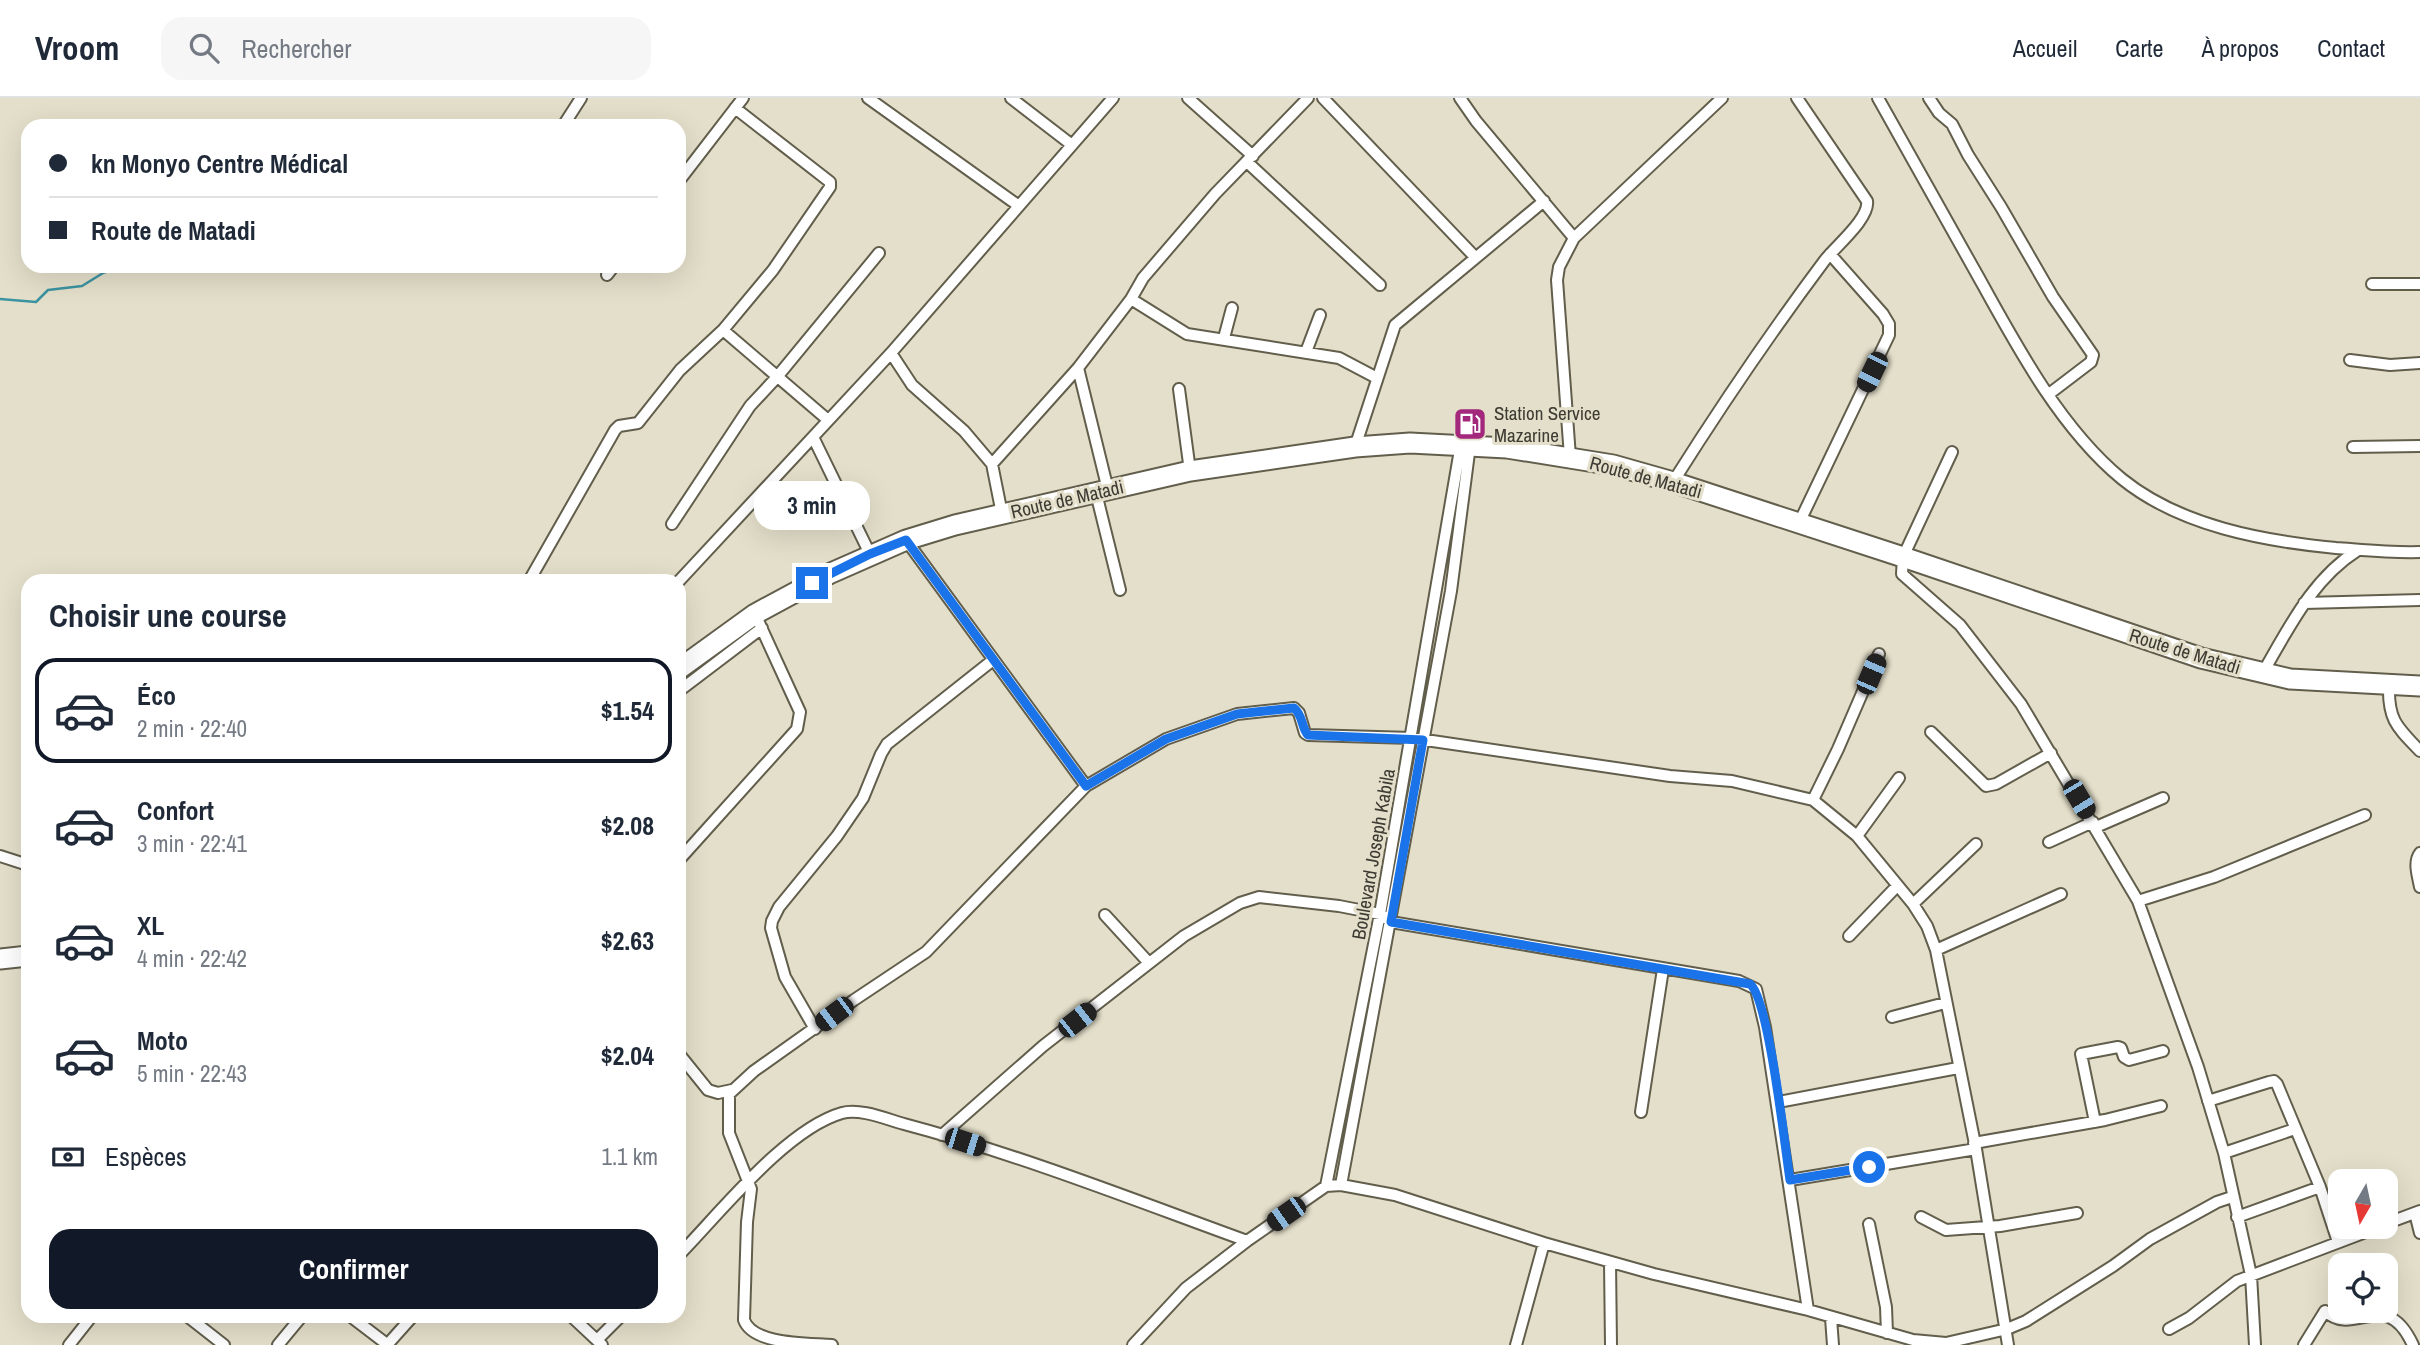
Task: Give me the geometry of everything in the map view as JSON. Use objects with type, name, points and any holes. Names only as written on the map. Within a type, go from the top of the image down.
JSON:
[{"type":"highway","name":"Route de Matadi","points":[[686,665],[870,554],[906,540],[955,525],[1190,471],[1355,446],[1410,443],[1466,444],[1613,465],[1903,557],[2201,658],[2290,679],[2420,686]]},
{"type":"highway","points":[[0,959],[21,957]]},
{"type":"street","points":[[568,119],[581,98]]},
{"type":"street","points":[[686,171],[743,98]]},
{"type":"street","points":[[868,98],[1019,206]]},
{"type":"street","points":[[1012,98],[1072,145]]},
{"type":"street","points":[[686,574],[891,353],[1113,98]]},
{"type":"street","points":[[1188,98],[1380,285]]},
{"type":"street","points":[[992,464],[1078,368],[1131,299],[1143,278],[1215,194],[1308,98]]},
{"type":"street","points":[[1323,98],[1475,257]]},
{"type":"street","points":[[1460,98],[1476,121],[1574,238]]},
{"type":"street","points":[[1570,457],[1559,267],[1574,238],[1722,98]]},
{"type":"street","points":[[1672,482],[1719,408],[1830,254],[1867,212],[1867,201],[1797,98]]},
{"type":"street","points":[[1878,98],[2015,342],[2062,417],[2124,481],[2161,503],[2216,527],[2284,543],[2420,552]]},
{"type":"street","points":[[1929,98],[1939,113],[1952,124],[2053,297],[2093,355],[2091,362],[2049,394]]},
{"type":"street","points":[[532,574],[615,430],[619,426],[638,423],[680,370],[723,330],[773,270],[831,187],[830,182],[735,108]]},
{"type":"street","points":[[1355,446],[1391,331],[1400,319],[1544,201]]},
{"type":"street","points":[[672,524],[750,406],[879,253]]},
{"type":"street","points":[[1799,523],[1889,335],[1889,324],[1883,314],[1830,254]]},
{"type":"street","points":[[2372,284],[2420,284]]},
{"type":"street","points":[[1131,299],[1187,334],[1339,358],[1377,378]]},
{"type":"street","points":[[1224,338],[1232,308]]},
{"type":"street","points":[[1306,352],[1320,315]]},
{"type":"street","points":[[723,330],[828,420]]},
{"type":"street","points":[[891,353],[912,385],[964,431],[992,464],[1002,514]]},
{"type":"street","points":[[2350,360],[2390,365],[2420,363]]},
{"type":"street","points":[[1078,368],[1120,590]]},
{"type":"street","points":[[1179,389],[1190,471]]},
{"type":"street","points":[[813,437],[870,554]]},
{"type":"street","name":"Boulevard Joseph Kabila","points":[[1341,1185],[1391,922],[1417,739],[1466,444]]},
{"type":"street","points":[[2353,447],[2420,446]]},
{"type":"street","points":[[1952,452],[1903,557],[1902,574],[1952,618],[2021,704],[2138,901],[2224,1153],[2251,1275],[2255,1345]]},
{"type":"street","points":[[906,540],[1086,786]]},
{"type":"street","points":[[2262,674],[2304,603],[2342,560],[2358,550]]},
{"type":"street","points":[[2304,603],[2420,600]]},
{"type":"street","points":[[686,685],[758,621],[800,712],[797,729],[686,852]]},
{"type":"street","points":[[1812,800],[1838,749],[1879,654]]},
{"type":"street","points":[[815,1029],[785,977],[771,928],[775,914],[837,836],[863,798],[887,744],[993,660]]},
{"type":"street","points":[[2389,685],[2388,707],[2391,717],[2420,751]]},
{"type":"street","points":[[832,1345],[762,1338],[747,1328],[744,1321],[747,1222],[751,1189],[729,1133],[727,1097],[732,1090],[754,1071],[853,1000],[926,952],[1086,786],[1166,739],[1237,714],[1294,708],[1299,713],[1308,735],[1417,739],[1670,776],[1732,781],[1812,800],[1857,836],[1913,904],[1927,926],[1936,950],[1975,1146],[2008,1345]]},
{"type":"street","points":[[1931,732],[1990,787],[2051,753]]},
{"type":"street","name":"Boulevard Joseph Kabila","points":[[1326,1186],[1417,739]]},
{"type":"street","points":[[1857,836],[1899,778]]},
{"type":"street","points":[[2049,842],[2163,798]]},
{"type":"street","points":[[2138,901],[2214,877],[2365,815]]},
{"type":"street","points":[[1913,904],[1976,844]]},
{"type":"street","points":[[2420,853],[2417,857],[2420,887]]},
{"type":"street","points":[[0,856],[21,863]]},
{"type":"street","points":[[1849,936],[1898,886]]},
{"type":"street","points":[[1936,950],[2061,894]]},
{"type":"street","points":[[942,1135],[1043,1046],[1184,936],[1240,903],[1259,897],[1339,906],[1380,914],[1391,922],[1739,981],[1756,989],[1765,1027],[1808,1310]]},
{"type":"street","points":[[1105,915],[1149,964]]},
{"type":"street","points":[[1641,1111],[1663,969]]},
{"type":"street","points":[[1892,1017],[1945,1003]]},
{"type":"street","points":[[2095,1122],[2081,1054],[2118,1047],[2124,1057],[2129,1059],[2163,1051]]},
{"type":"street","points":[[686,1063],[713,1093],[732,1090]]},
{"type":"street","points":[[1778,1102],[1958,1068]]},
{"type":"street","points":[[2208,1101],[2274,1081],[2320,1187],[2338,1242]]},
{"type":"street","points":[[1790,1180],[1975,1146],[2161,1106]]},
{"type":"street","points":[[686,1247],[747,1182],[814,1125],[844,1112],[867,1114],[1054,1170],[1247,1241]]},
{"type":"street","points":[[2224,1153],[2295,1129]]},
{"type":"street","points":[[1133,1345],[1186,1288],[1326,1186],[1341,1185],[1395,1195],[1611,1262],[1808,1310],[1913,1342],[1946,1343],[2007,1329],[2026,1321],[2150,1239],[2217,1202],[2232,1197]]},
{"type":"street","points":[[2237,1217],[2320,1187]]},
{"type":"street","points":[[2398,1219],[2418,1212],[2420,1233]]},
{"type":"street","points":[[1921,1217],[1946,1230],[2000,1226],[2077,1213]]},
{"type":"street","points":[[1869,1224],[1886,1307],[1887,1333]]},
{"type":"street","points":[[2169,1329],[2189,1318],[2237,1281],[2346,1239]]},
{"type":"street","points":[[1516,1345],[1544,1243]]},
{"type":"street","points":[[1611,1262],[1611,1345]]},
{"type":"street","points":[[2304,1345],[2325,1311],[2341,1320],[2378,1314],[2389,1317],[2403,1326],[2415,1340]]},
{"type":"street","points":[[1831,1318],[1833,1345]]},
{"type":"street","points":[[69,1345],[86,1323]]},
{"type":"street","points":[[196,1323],[225,1345]]},
{"type":"street","points":[[278,1345],[296,1323]]},
{"type":"street","points":[[358,1323],[387,1345],[407,1323]]},
{"type":"street","points":[[578,1323],[596,1340]]},
{"type":"street","points":[[583,1345],[596,1340],[614,1323]]},
{"type":"waterway","points":[[0,299],[36,302],[48,290],[82,286],[103,273]]},
{"type":"place","name":"Station Service Mazarine","points":[[1470,424]]},
{"type":"route","points":[[812,583],[870,554],[906,540],[1086,786],[1166,739],[1237,714],[1294,708],[1299,713],[1308,735],[1423,740],[1391,922],[1750,984],[1756,989],[1765,1027],[1790,1180],[1869,1167]]}]
